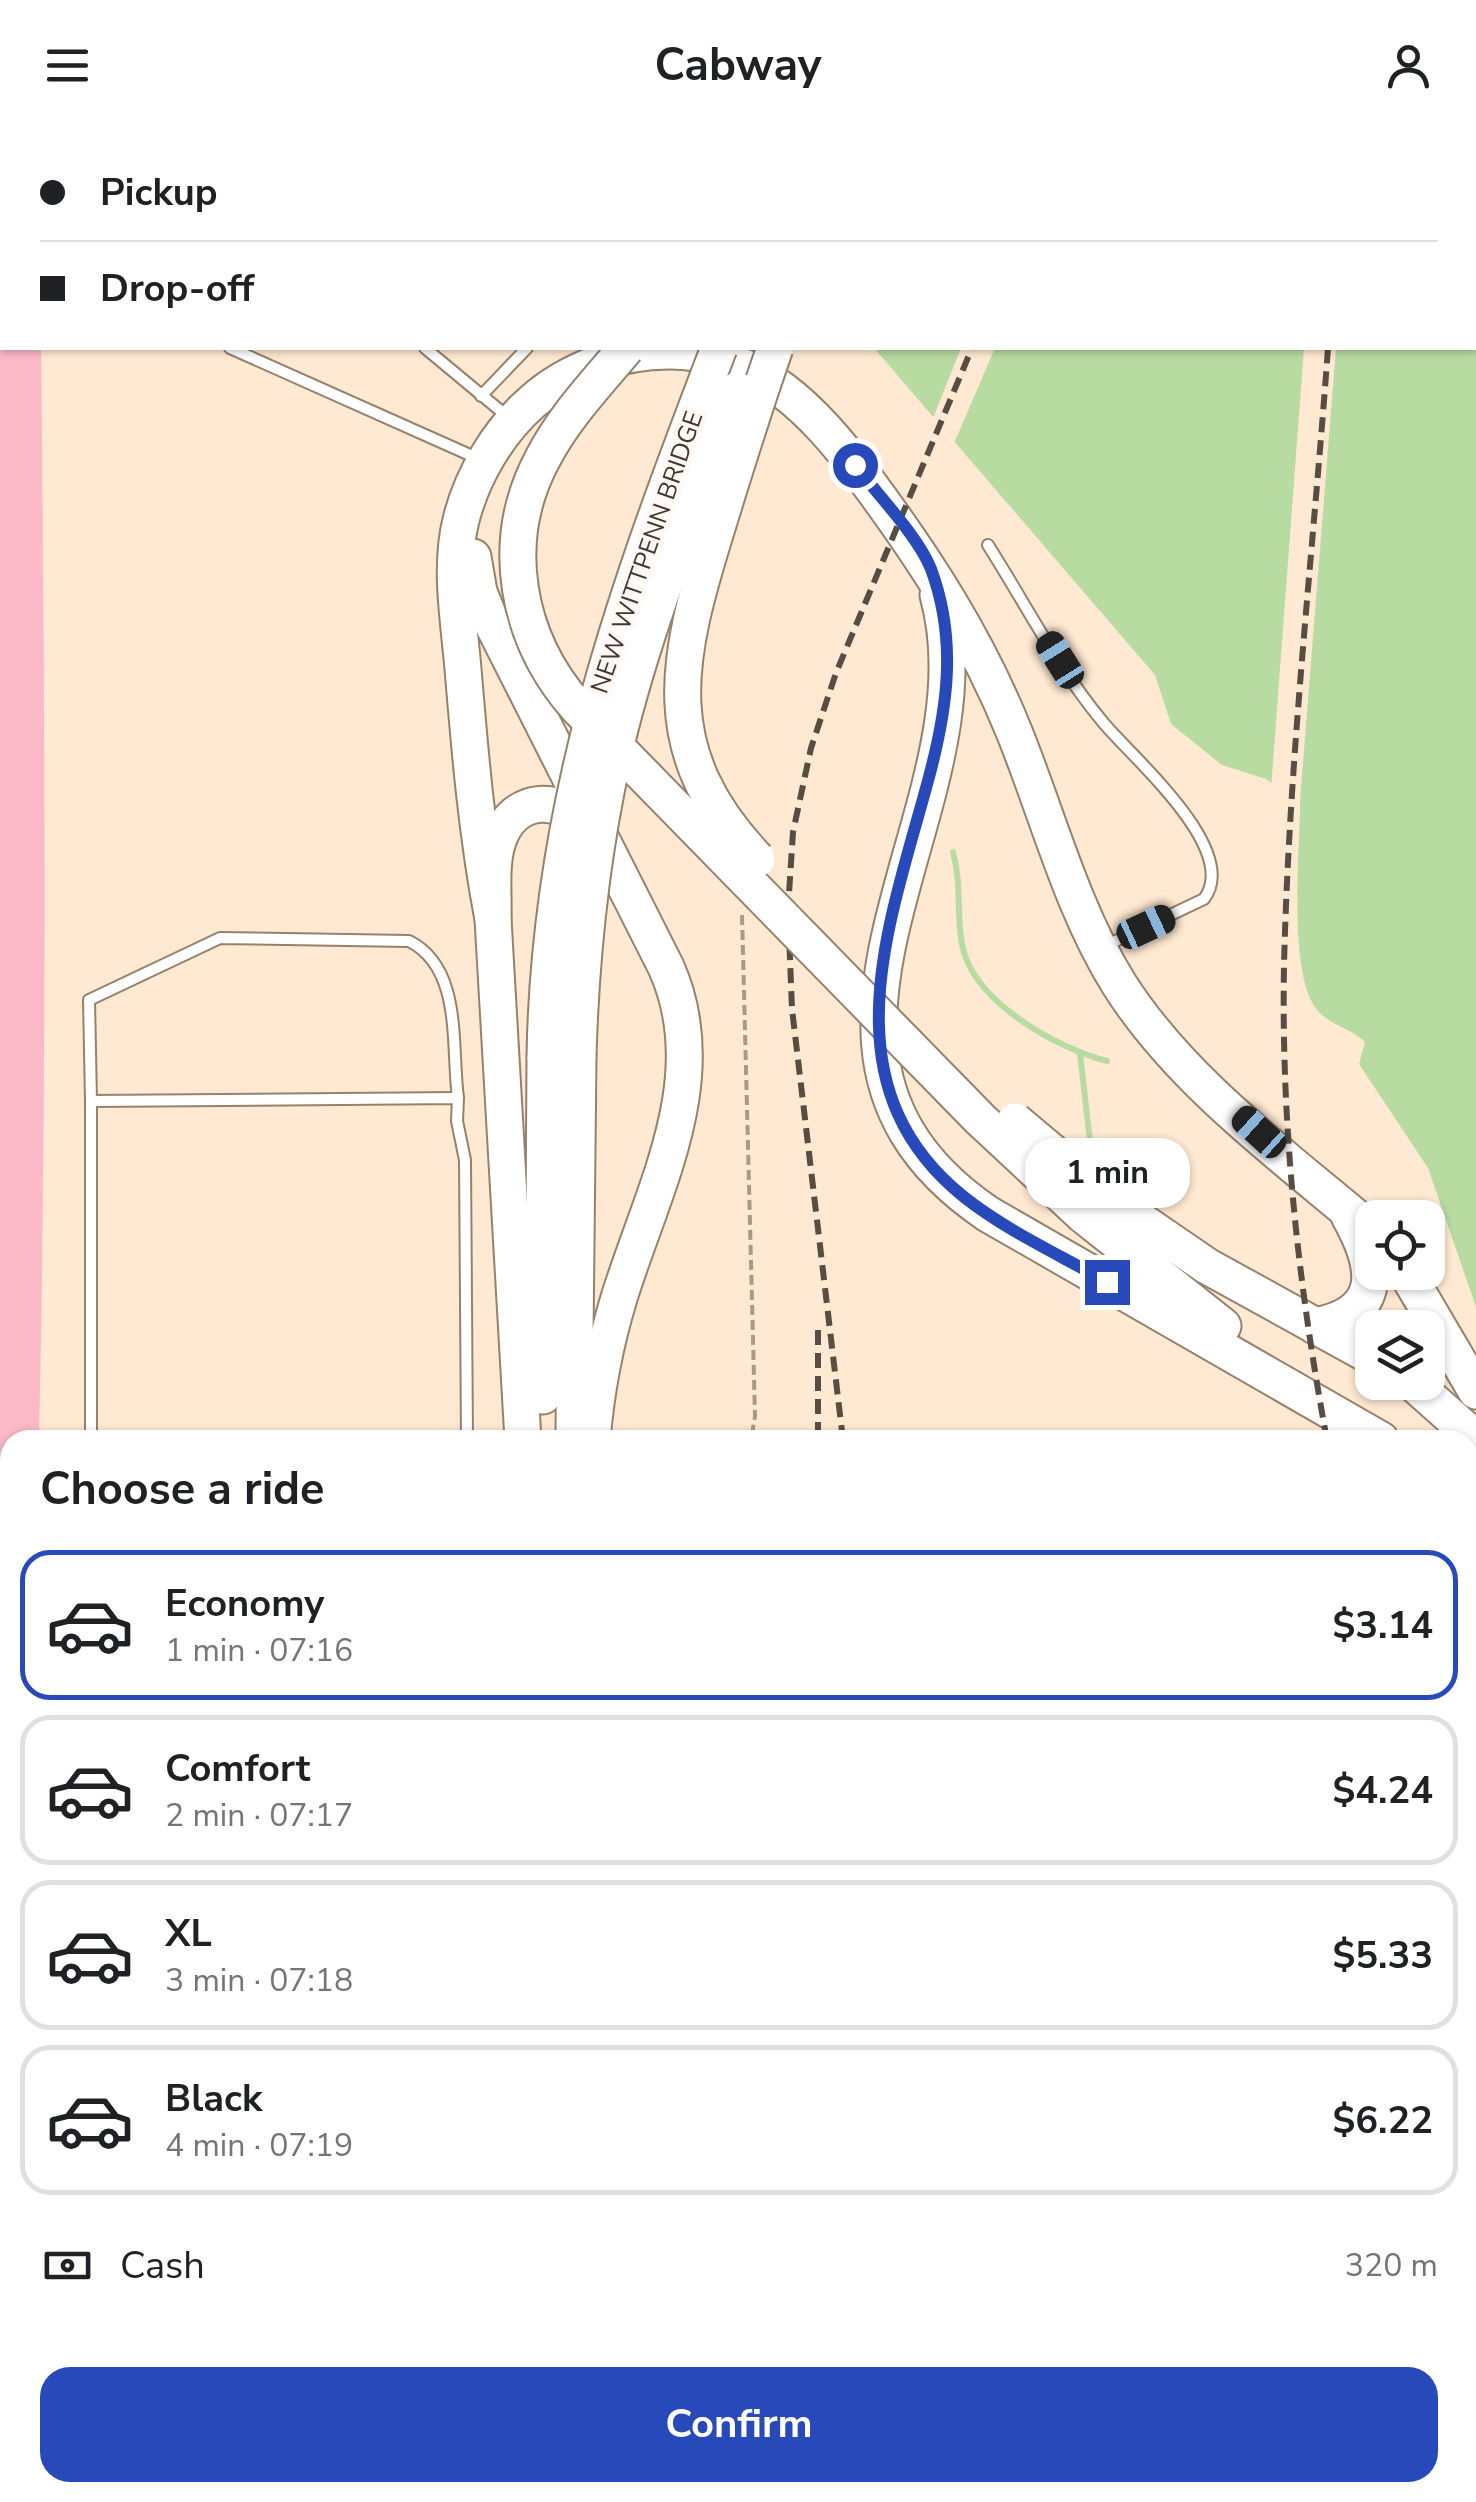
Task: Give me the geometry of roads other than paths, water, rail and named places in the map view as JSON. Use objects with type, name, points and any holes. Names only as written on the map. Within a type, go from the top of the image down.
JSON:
[{"type":"highway","points":[[624,350],[552,442],[526,499],[519,542],[518,582],[526,622],[543,659],[577,707],[980,1118],[1092,1204],[1355,1348]]},
{"type":"highway","name":"NEW WITTPENN BRIDGE","points":[[562,1056],[558,890],[588,724],[636,566],[718,350]]},
{"type":"highway","name":"NEW WITTPENN BRIDGE","points":[[562,1056],[616,744],[656,608],[752,350]]},
{"type":"highway","points":[[773,350],[694,600],[683,651],[685,726],[702,781],[730,829],[756,858],[1092,1204],[1206,1314],[1381,1430]]},
{"type":"highway","points":[[493,919],[479,845],[456,586],[461,519],[485,462],[513,420],[590,356],[681,351],[720,357],[771,380],[824,424],[930,566],[964,623],[1004,706],[1100,949],[1130,1000],[1160,1038],[1212,1091],[1355,1216]]},
{"type":"highway","points":[[485,462],[473,534],[479,592],[672,981],[686,1062],[677,1123],[613,1319],[594,1430]]},
{"type":"highway","points":[[930,566],[947,636],[946,700],[883,956],[876,1005],[883,1070],[901,1118],[940,1174],[988,1214],[1364,1430]]},
{"type":"highway","points":[[522,1430],[493,919],[496,844],[514,816],[533,805],[555,803],[576,812],[616,872]]},
{"type":"highway","points":[[543,1430],[562,1056]]},
{"type":"highway","points":[[562,1056],[574,1430]]},
{"type":"highway","points":[[1315,1326],[1348,1315],[1370,1286],[1370,1257],[1344,1207]]},
{"type":"highway","points":[[1417,1290],[1476,1391]]},
{"type":"highway","points":[[1432,1400],[1466,1430]]},
{"type":"lane","points":[[234,350],[485,462]]},
{"type":"lane","points":[[427,350],[513,420]]},
{"type":"lane","points":[[481,396],[524,350]]},
{"type":"lane","points":[[988,545],[1103,723],[1144,762],[1193,826],[1210,869],[1210,892],[1204,899],[1100,949]]},
{"type":"lane","points":[[90,1430],[88,1000],[220,938],[409,941],[428,950],[442,970],[458,1098],[457,1121],[466,1160],[467,1430]]},
{"type":"lane","points":[[91,1101],[458,1098]]},
{"type":"waterway","points":[[953,852],[962,944],[969,965],[982,984],[999,1003],[1041,1033],[1107,1061]]},
{"type":"waterway","points":[[1080,1054],[1090,1141]]},
{"type":"railway","points":[[842,1430],[792,1009],[788,909],[793,832],[811,748],[836,673],[971,350]]},
{"type":"railway","points":[[1325,1430],[1294,1204],[1285,1085],[1284,966],[1291,811],[1328,350]]},
{"type":"railway","points":[[818,1330],[818,1430]]}]
